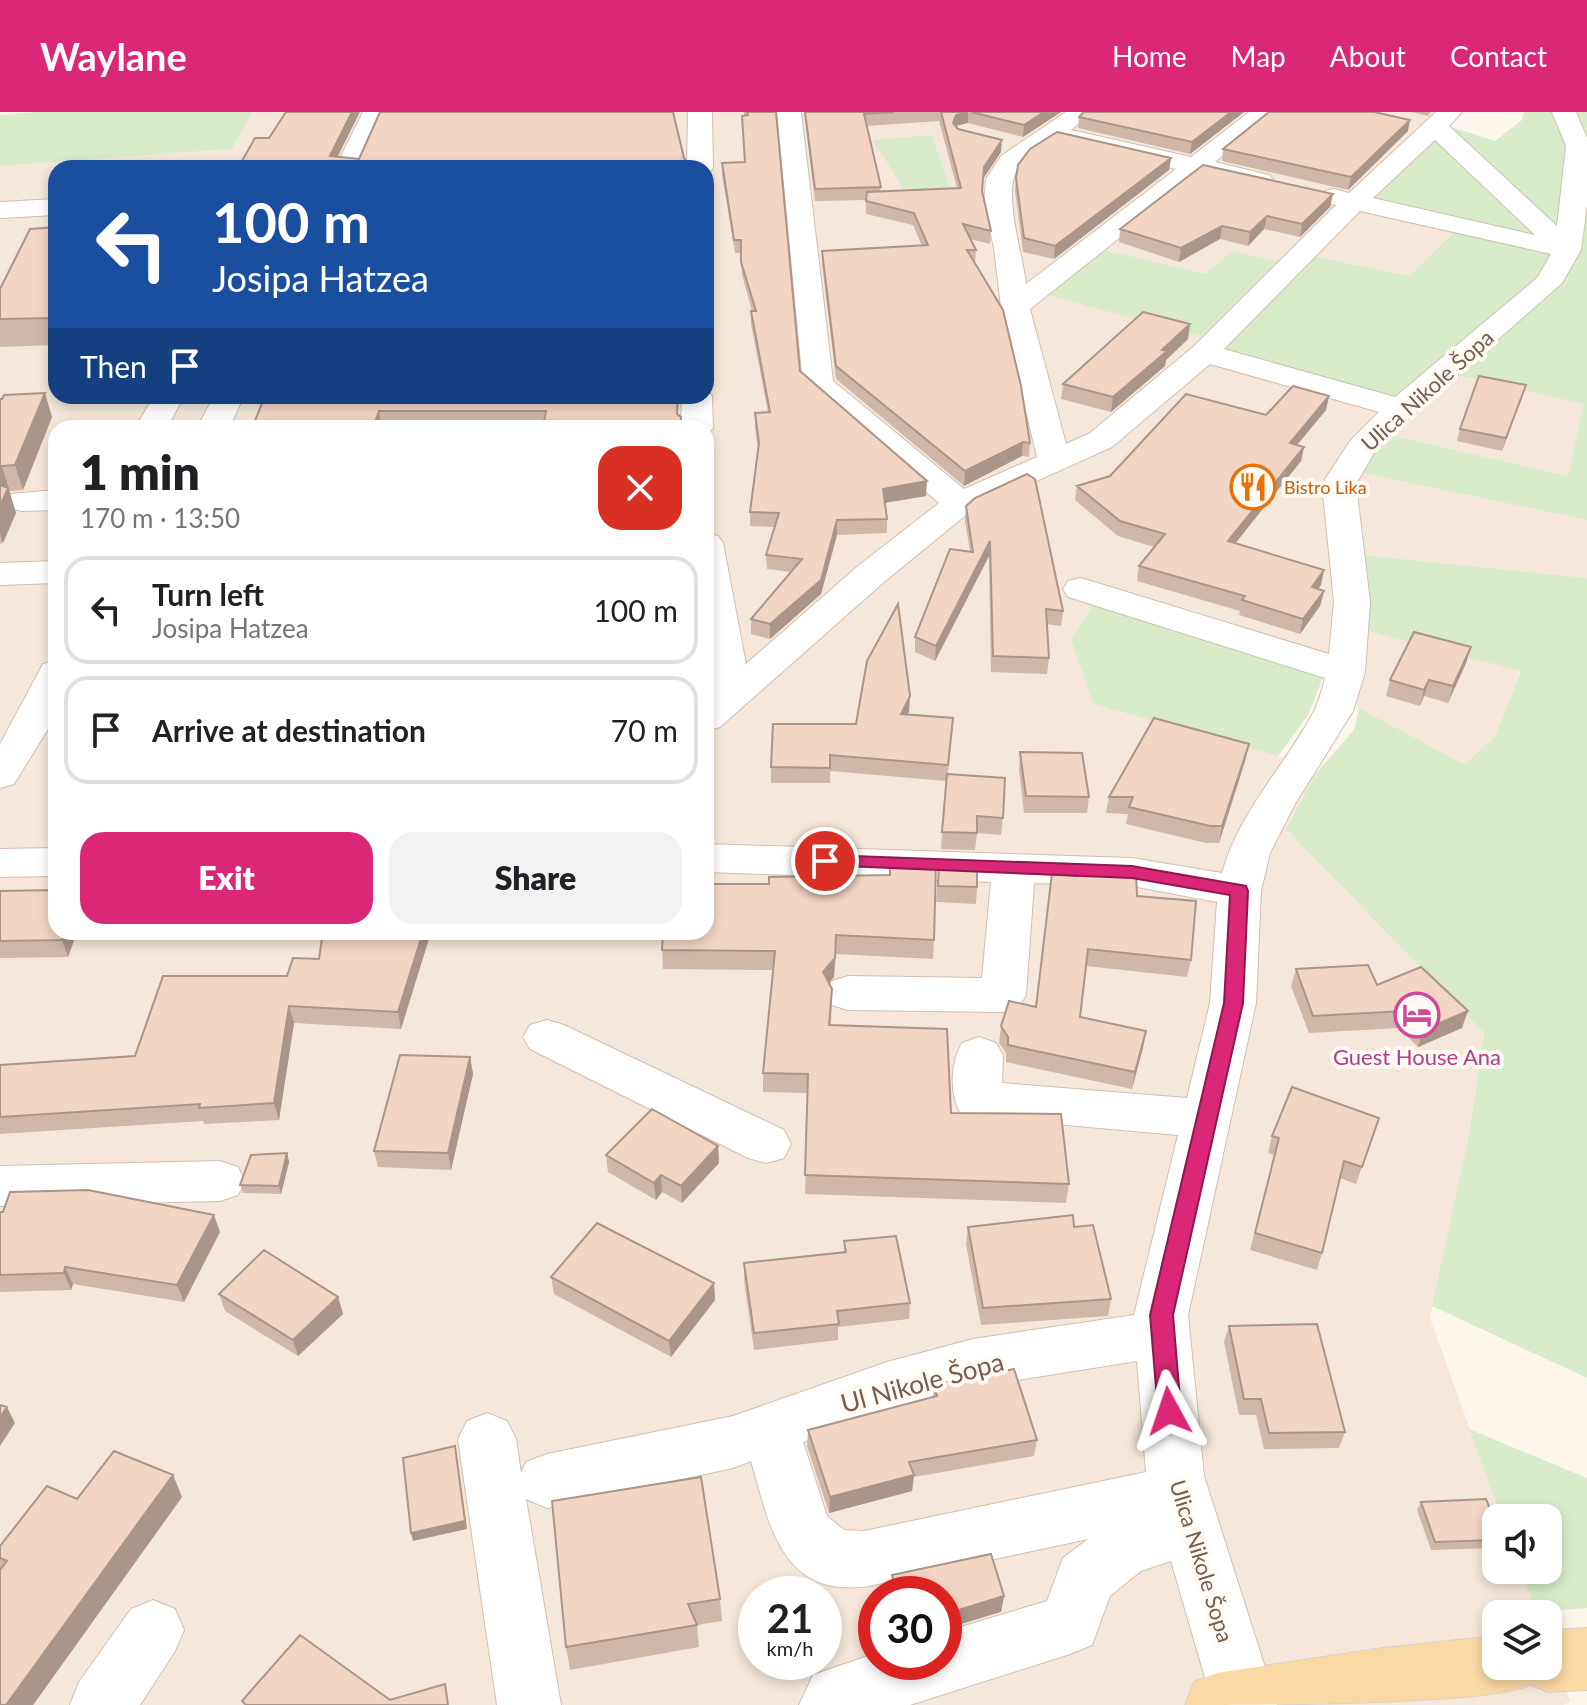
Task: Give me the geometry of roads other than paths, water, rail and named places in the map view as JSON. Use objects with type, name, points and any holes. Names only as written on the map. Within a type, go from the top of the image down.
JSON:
[{"type":"main road","points":[[1562,1660],[1587,1659]]},
{"type":"main road","points":[[1235,1703],[1383,1679],[1482,1669]]},
{"type":"street","points":[[352,160],[375,112]]},
{"type":"street","points":[[700,112],[700,160]]},
{"type":"street","points":[[789,112],[818,384],[960,503]]},
{"type":"street","points":[[1054,461],[1015,307],[1008,248],[997,203],[999,179],[1010,161],[1081,112]]},
{"type":"street","points":[[1015,307],[1264,112]]},
{"type":"street","name":"Ulica Nikole Šopa","points":[[1235,1703],[1181,1494],[1161,1315],[1233,1003],[1239,891],[1249,853],[1274,804],[1334,711],[1346,672],[1352,602],[1339,484],[1361,448],[1401,408],[1548,283],[1568,245],[1576,191],[1578,146],[1564,112]]},
{"type":"street","points":[[1406,121],[1442,120],[1568,245]]},
{"type":"street","points":[[714,711],[960,503],[1101,440],[1204,353],[1354,202],[1442,120]]},
{"type":"street","points":[[998,141],[1040,141],[1196,166],[1282,185]]},
{"type":"street","points":[[1311,192],[1568,245]]},
{"type":"street","points":[[0,210],[48,207]]},
{"type":"street","points":[[0,233],[48,231]]},
{"type":"street","points":[[1204,353],[1401,408]]},
{"type":"street","points":[[22,501],[48,500]]},
{"type":"street","points":[[0,574],[48,571]]},
{"type":"street","points":[[714,589],[732,693]]},
{"type":"street","points":[[1081,589],[1346,672]]},
{"type":"street","points":[[0,775],[34,722],[48,690]]},
{"type":"street","points":[[714,858],[1132,872],[1239,891]]},
{"type":"street","points":[[0,863],[48,862]]},
{"type":"street","points":[[848,993],[1003,995],[1014,867]]},
{"type":"street","points":[[547,1037],[766,1144]]},
{"type":"street","points":[[979,1055],[977,1099],[1206,1119]]},
{"type":"street","points":[[0,1186],[220,1181]]},
{"type":"street","name":"Ul Nikole Šopa","points":[[547,1481],[752,1436],[887,1386],[973,1363],[1163,1334]]},
{"type":"street","points":[[752,1436],[803,1533],[832,1558],[864,1559],[1181,1494]]},
{"type":"street","points":[[487,1439],[529,1705]]},
{"type":"street","points":[[971,1509],[1181,1494]]},
{"type":"street","points":[[831,1705],[836,1697],[1070,1624],[1085,1578],[1121,1550],[1181,1494]]},
{"type":"street","points":[[102,1705],[153,1630]]},
{"type":"place","name":"Bistro Lika","points":[[1253,487]]},
{"type":"place","name":"Guest House Ana","points":[[1417,1015]]}]
